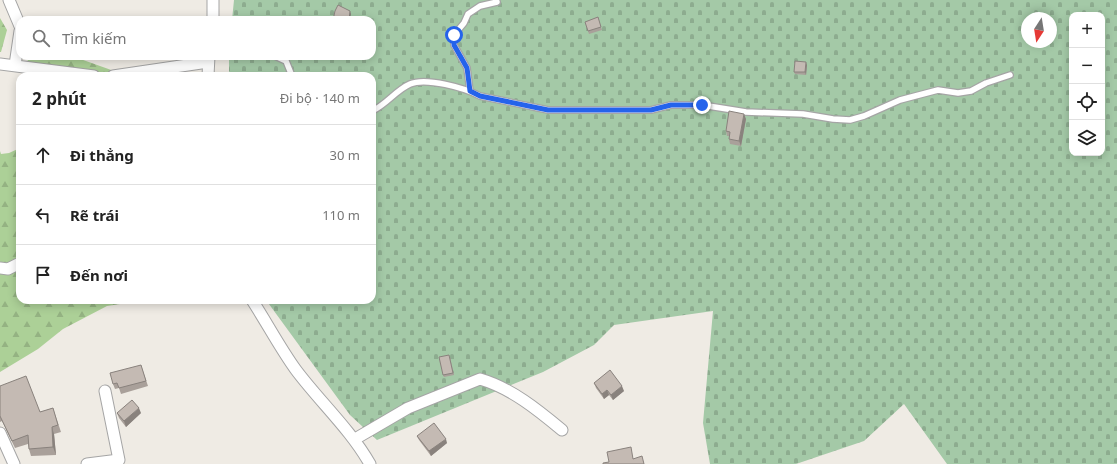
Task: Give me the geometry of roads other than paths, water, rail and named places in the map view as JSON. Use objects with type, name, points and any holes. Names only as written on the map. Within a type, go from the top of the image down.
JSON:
[{"type":"street","points":[[9,0],[16,17]]},
{"type":"street","points":[[213,0],[213,16]]},
{"type":"street","points":[[15,65],[16,58]]},
{"type":"street","points":[[135,72],[202,60]]},
{"type":"street","points":[[208,60],[208,72]]},
{"type":"street","points":[[0,64],[65,72]]},
{"type":"street","points":[[0,268],[8,269],[16,265]]},
{"type":"street","points":[[254,304],[295,369],[326,409],[355,439],[370,464]]},
{"type":"street","points":[[355,439],[408,408],[480,379],[514,395],[562,430]]},
{"type":"street","points":[[87,464],[119,460],[105,391]]},
{"type":"street","points":[[0,433],[14,464]]},
{"type":"lane","points":[[470,91],[467,68],[454,45],[454,35],[464,23],[468,14],[480,6],[497,2]]},
{"type":"lane","points":[[284,60],[286,61],[290,72]]},
{"type":"lane","points":[[376,108],[410,84],[423,81],[470,91],[480,96],[548,110],[651,110],[671,105],[702,105],[746,112],[803,114],[850,120],[864,116],[900,100],[938,90],[958,93],[971,90],[986,82],[1010,75]]}]
